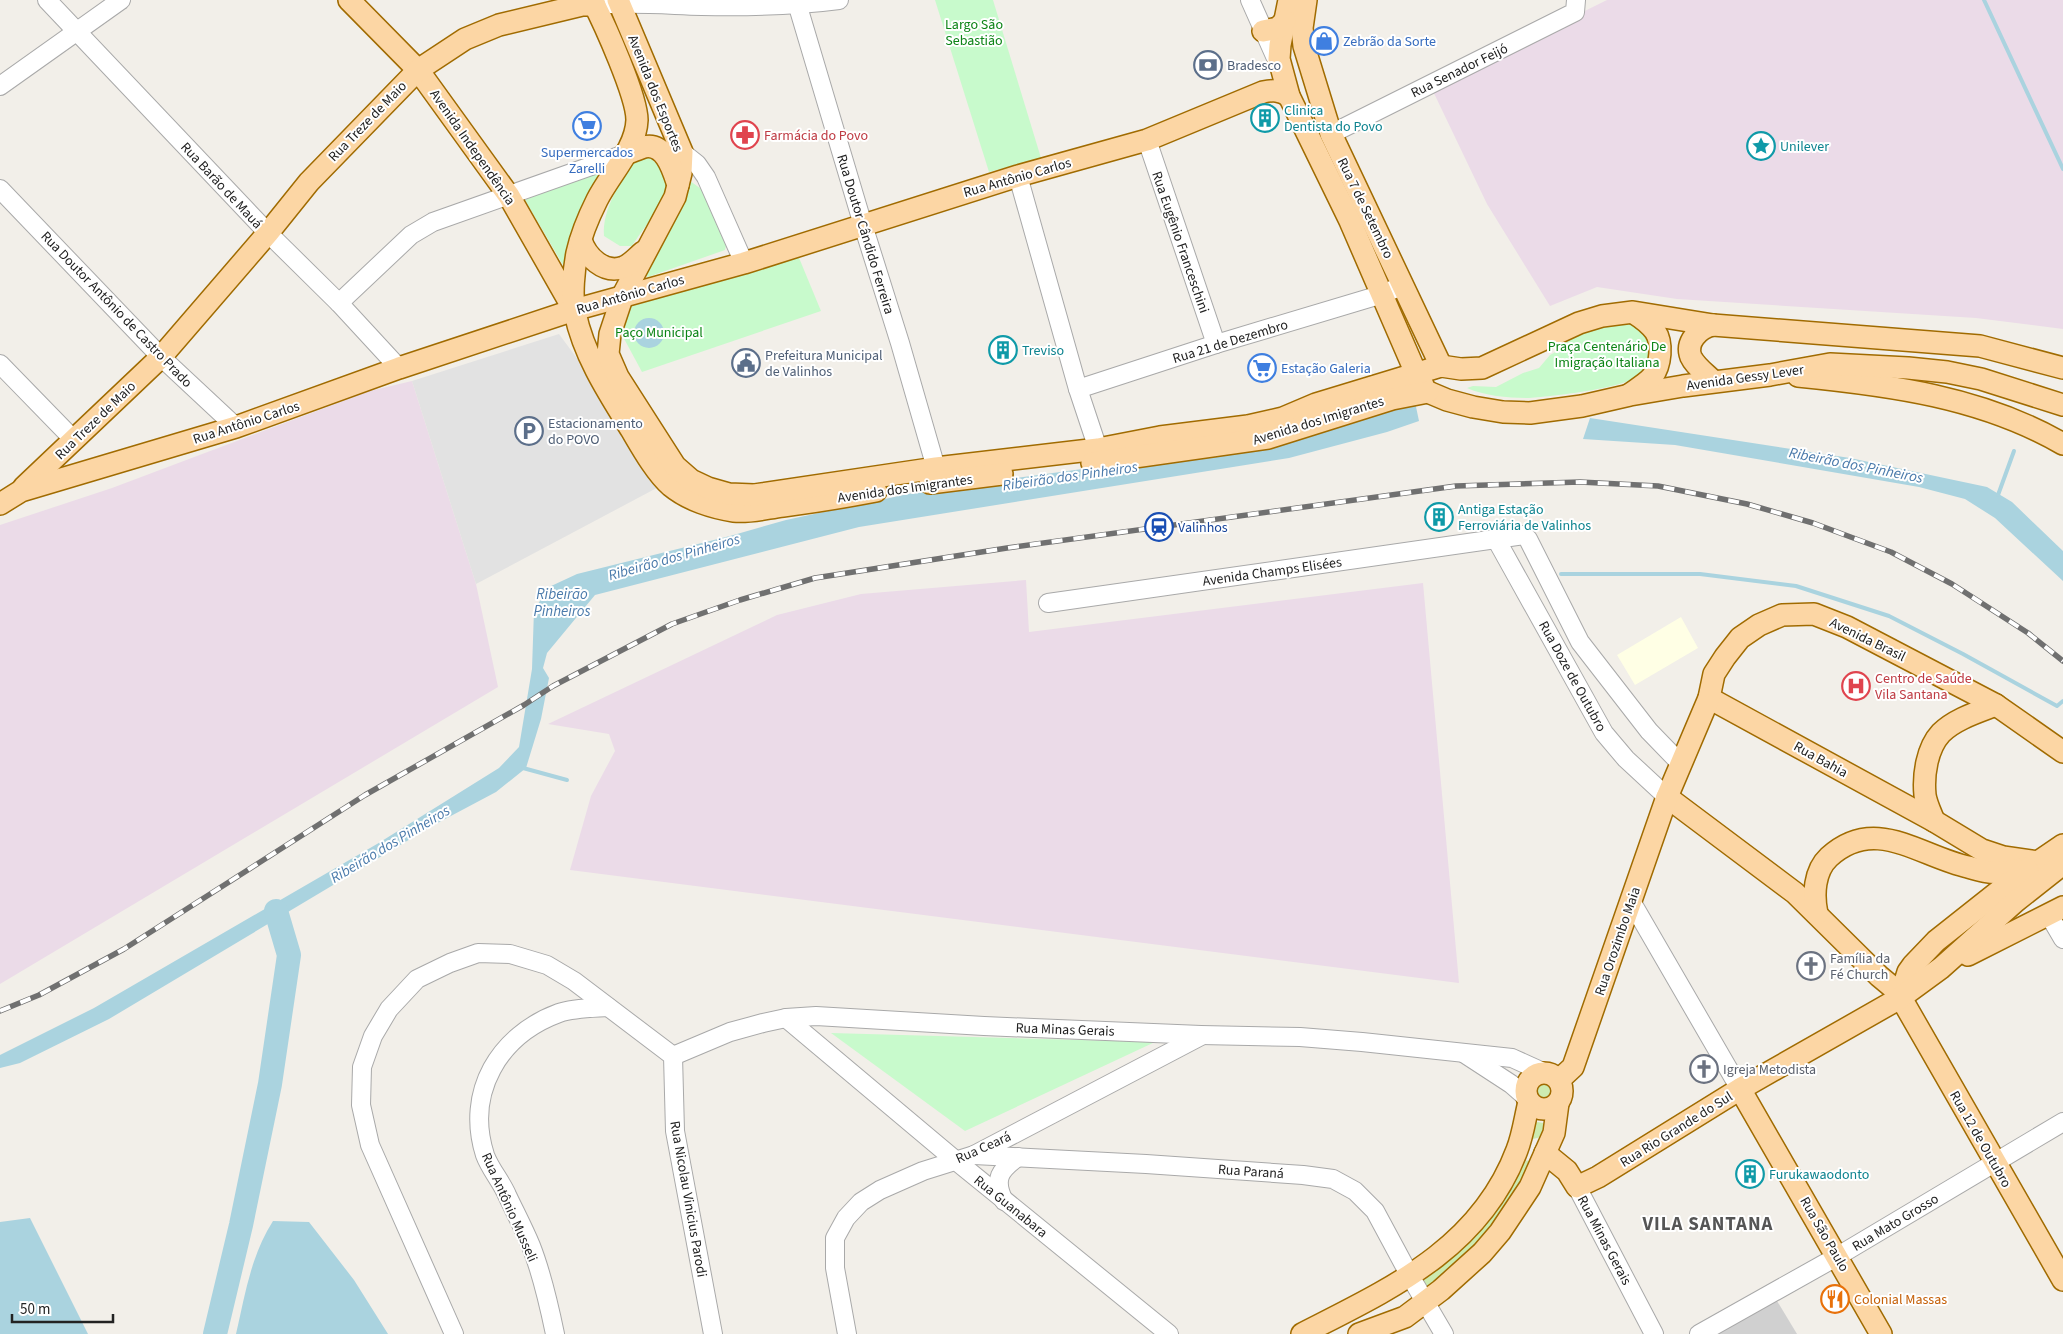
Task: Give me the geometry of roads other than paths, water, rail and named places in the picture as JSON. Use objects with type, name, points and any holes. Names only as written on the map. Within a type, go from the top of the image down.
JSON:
[{"type":"main road","name":"Avenida Independência","points":[[348,0],[418,70],[509,196],[574,310]]},
{"type":"main road","name":"Rua 7 de Setembro","points":[[1288,0],[1280,45],[1280,68],[1289,96],[1383,294],[1416,373],[1428,392]]},
{"type":"main road","name":"Rua 7 de Setembro","points":[[1306,0],[1302,28],[1304,46],[1330,134],[1441,366]]},
{"type":"main road","name":"Avenida dos Esportes","points":[[618,2],[682,152],[682,173],[675,198],[623,295]]},
{"type":"main road","name":"Rua Treze de Maio","points":[[21,491],[161,357],[268,233],[309,182],[418,70],[465,40],[499,25],[594,3]]},
{"type":"main road","name":"Avenida dos Esportes","points":[[574,310],[574,270],[580,240],[597,200],[625,154],[635,133],[637,118],[633,100],[594,3]]},
{"type":"main road","points":[[1263,31],[1272,31],[1285,21]]},
{"type":"main road","points":[[1263,92],[1280,68],[1304,46]]},
{"type":"main road","name":"Rua Antônio Carlos","points":[[0,504],[21,491],[236,427],[399,368],[574,310],[744,262],[1018,176],[1147,140],[1263,92],[1274,90],[1289,96]]},
{"type":"main road","points":[[625,154],[646,146],[656,149],[669,161],[678,185]]},
{"type":"main road","points":[[580,240],[588,255],[604,267],[613,269],[625,267],[646,250]]},
{"type":"main road","name":"Avenida dos Imigrantes","points":[[623,295],[610,334],[608,354],[618,377],[675,466],[691,480],[728,494],[754,495],[936,468],[1100,455],[1268,438],[1392,399],[1428,392]]},
{"type":"main road","name":"Avenida dos Imigrantes","points":[[574,310],[579,331],[593,365],[645,453],[670,485],[684,495],[717,507],[735,511],[757,510],[1100,455],[1160,437],[1248,426],[1283,418],[1316,404],[1441,366]]},
{"type":"main road","points":[[1630,395],[1652,377],[1659,360],[1659,345],[1656,332],[1634,312]]},
{"type":"main road","points":[[1441,366],[1460,369],[1482,368],[1579,323],[1602,316],[1634,312],[1713,324],[1980,346],[2018,346],[2063,354]]},
{"type":"main road","points":[[1713,324],[1705,326],[1699,331],[1690,348],[1692,357],[1713,381]]},
{"type":"main road","points":[[1980,346],[2063,368]]},
{"type":"main road","name":"Avenida Gessy Lever","points":[[1428,392],[1464,404],[1503,412],[1530,413],[1582,406],[1630,395],[1713,381],[1770,375],[1830,364],[1948,372],[1981,379],[2063,405]]},
{"type":"main road","points":[[1770,375],[1909,389],[1994,412],[2063,444]]},
{"type":"main road","points":[[79,435],[78,454],[82,464],[93,469]]},
{"type":"main road","name":"Avenida Brasil","points":[[1667,797],[1709,698],[1714,674],[1725,656],[1740,638],[1759,625],[1782,615],[1814,614],[1847,626],[1996,705],[2063,752]]},
{"type":"main road","name":"Rua Bahia","points":[[1709,698],[1934,820],[1982,850],[2033,865]]},
{"type":"main road","points":[[1934,820],[1925,796],[1925,774],[1930,752],[1941,733],[1963,719],[1996,705]]},
{"type":"main road","name":"Rua Orozimbo Maia","points":[[1551,1076],[1572,1067],[1667,797]]},
{"type":"main road","name":"Rua Doze de Outubro","points":[[1667,797],[1783,884],[1897,991],[1900,998]]},
{"type":"main road","points":[[1817,914],[1814,900],[1815,885],[1827,859],[1838,849],[1851,842],[1868,838],[1885,839],[1980,870],[2001,873],[2033,865]]},
{"type":"main road","points":[[1900,998],[1908,972],[1936,941],[2033,865],[2062,850]]},
{"type":"main road","points":[[1941,968],[2016,901],[2062,850]]},
{"type":"main road","points":[[1941,968],[2056,911]]},
{"type":"main road","name":"Rua Rio Grande do Sul","points":[[1577,1187],[1598,1177],[1740,1089],[1900,998],[1941,968]]},
{"type":"main road","name":"Rua 12 de Outubro","points":[[1900,998],[2063,1280]]},
{"type":"main road","points":[[1359,1334],[1405,1316],[1426,1301],[1482,1253],[1500,1232],[1530,1187],[1554,1133],[1558,1103],[1562,1091],[1551,1076],[1532,1076],[1528,1081],[1525,1092],[1528,1100],[1535,1107],[1541,1109],[1547,1109],[1558,1103]]},
{"type":"main road","name":"Rua São Paulo","points":[[1740,1089],[1838,1256],[1881,1334]]},
{"type":"main road","points":[[1302,1334],[1410,1276],[1438,1256],[1465,1232],[1505,1179],[1518,1149],[1528,1100]]},
{"type":"main road","points":[[1518,1149],[1545,1153]]},
{"type":"main road","name":"Rua Minas Gerais","points":[[1545,1153],[1567,1171],[1577,1187]]},
{"type":"street","name":"Rua Barão de Mauá","points":[[47,0],[268,233],[339,303],[399,368]]},
{"type":"street","points":[[0,86],[76,30],[121,0]]},
{"type":"street","name":"Rua Treze de Maio","points":[[594,3],[618,2],[748,7],[839,0]]},
{"type":"street","points":[[1250,0],[1280,68]]},
{"type":"street","name":"Rua Senador Feijó","points":[[1330,134],[1576,12],[1576,0]]},
{"type":"street","name":"Rua Doutor Cândido Ferreira","points":[[796,3],[936,468]]},
{"type":"street","name":"Rua Eugênio Franceschini","points":[[1147,140],[1216,344]]},
{"type":"street","points":[[682,152],[697,164],[706,177],[744,262]]},
{"type":"street","points":[[339,303],[411,235],[434,222],[625,154]]},
{"type":"street","points":[[1018,176],[1078,389],[1100,455]]},
{"type":"street","name":"Rua Doutor Antônio de Castro Prado","points":[[0,189],[161,357],[236,427]]},
{"type":"street","name":"Rua 21 de Dezembro","points":[[1078,389],[1216,344],[1383,294],[1403,285]]},
{"type":"street","points":[[0,364],[79,435]]},
{"type":"street","name":"Rua Doze de Outubro","points":[[1667,797],[1626,759],[1604,733],[1496,539],[1524,535],[1580,642],[1649,731],[1680,764]]},
{"type":"street","name":"Avenida Champs Elisées","points":[[1048,604],[1496,539]]},
{"type":"street","name":"Rua São Paulo","points":[[1630,901],[1740,1089]]},
{"type":"street","points":[[2056,911],[2063,939]]},
{"type":"street","points":[[454,1334],[370,1145],[361,1105],[362,1067],[374,1036],[389,1009],[417,979],[450,963],[478,953],[510,954],[547,965],[574,981],[673,1056]]},
{"type":"street","name":"Rua Antônio Musseli","points":[[555,1334],[531,1247],[506,1192],[486,1156],[480,1125],[481,1096],[491,1068],[506,1047],[536,1023],[561,1012],[608,1007]]},
{"type":"street","name":"Rua Minas Gerais","points":[[673,1056],[730,1032],[786,1018],[816,1016],[984,1026],[1300,1037],[1512,1058],[1551,1076]]},
{"type":"street","name":"Rua Guanabara","points":[[786,1018],[955,1160],[1169,1334]]},
{"type":"street","name":"Rua Ceará","points":[[846,1334],[835,1268],[835,1238],[846,1218],[861,1202],[880,1190],[923,1171],[974,1155],[1201,1035]]},
{"type":"street","name":"Rua Minas Gerais","points":[[1463,1053],[1511,1084],[1528,1100]]},
{"type":"street","name":"Rua Nicolau Vinicius Parodi","points":[[673,1056],[675,1131],[713,1334]]},
{"type":"street","name":"Rua Mato Grosso","points":[[1699,1334],[1838,1256],[2063,1122]]},
{"type":"street","name":"Rua Paraná","points":[[974,1155],[1146,1164],[1303,1175],[1333,1179],[1356,1191],[1375,1211],[1444,1334]]},
{"type":"street","points":[[1004,1200],[998,1188],[1000,1177],[1003,1168],[1018,1157]]},
{"type":"street","name":"Rua Minas Gerais","points":[[1577,1187],[1654,1334]]},
{"type":"water","points":[[649,318],[660,322],[664,333],[660,344],[649,348],[638,344],[634,333],[638,322]]},
{"type":"water","name":"Ribeirão Pinheiros","points":[[1415,402],[1419,421],[1387,432],[1289,458],[859,527],[595,595],[547,653],[543,668],[549,678],[541,719],[526,768],[496,792],[432,826],[109,1019],[20,1063],[0,1068],[0,1055],[94,1008],[377,844],[499,768],[519,747],[532,669],[534,610],[549,587],[577,574],[786,520],[927,490],[1288,441],[1348,425]]},
{"type":"water","name":"Ribeirão dos Pinheiros","points":[[1590,418],[1850,458],[1987,487],[2012,502],[2063,551],[2063,581],[1995,518],[1965,499],[1919,487],[1675,445],[1583,439]]},
{"type":"water","points":[[30,1218],[88,1334],[0,1334],[0,1222]]},
{"type":"water","points":[[273,1221],[309,1222],[354,1280],[388,1334],[236,1334],[254,1261],[265,1234]]},
{"type":"waterway","points":[[1984,0],[2063,169]]},
{"type":"waterway","points":[[1998,495],[2014,451]]},
{"type":"waterway","points":[[1561,574],[1700,574],[1796,586],[1889,616],[2057,706],[2063,701]]},
{"type":"waterway","points":[[523,768],[567,780]]},
{"type":"waterway","points":[[215,1334],[241,1225],[270,1084],[289,955],[276,911]]},
{"type":"railway","points":[[0,1011],[39,995],[124,949],[365,795],[524,705],[553,686],[672,624],[740,600],[815,578],[1007,548],[1456,486],[1580,482],[1658,486],[1747,504],[1813,523],[1891,552],[1952,584],[2028,633],[2063,661]]},
{"type":"place","name":"Zebrão da Sorte","points":[[1324,41]]},
{"type":"place","name":"Bradesco","points":[[1208,65]]},
{"type":"place","name":"Clinica Dentista do Povo","points":[[1265,118]]},
{"type":"place","name":"Supermercados Zarelli","points":[[587,126]]},
{"type":"place","name":"Farmácia do Povo","points":[[745,135]]},
{"type":"place","name":"Unilever","points":[[1761,146]]},
{"type":"place","name":"Treviso","points":[[1003,350]]},
{"type":"place","name":"Prefeitura Municipal de Valinhos","points":[[746,363]]},
{"type":"place","name":"Estação Galeria","points":[[1262,368]]},
{"type":"place","name":"Estacionamento do POVO","points":[[529,431]]},
{"type":"place","name":"Antiga Estação Ferroviária de Valinhos","points":[[1439,517]]},
{"type":"place","name":"Valinhos","points":[[1159,527]]},
{"type":"place","name":"Centro de Saúde Vila Santana","points":[[1856,686]]},
{"type":"place","name":"Família da Fé Church","points":[[1811,966]]},
{"type":"place","name":"Igreja Metodista","points":[[1704,1069]]},
{"type":"place","name":"Furukawaodonto","points":[[1750,1174]]},
{"type":"place","name":"Colonial Massas","points":[[1835,1299]]},
{"type":"district","name":"VILA SANTANA","points":[[1708,1223]]},
{"type":"park label","name":"Largo São Sebastião","points":[[974,32]]},
{"type":"park label","name":"Paço Municipal","points":[[659,332]]},
{"type":"park label","name":"Praça Centenário De Imigração Italiana","points":[[1607,354]]}]
